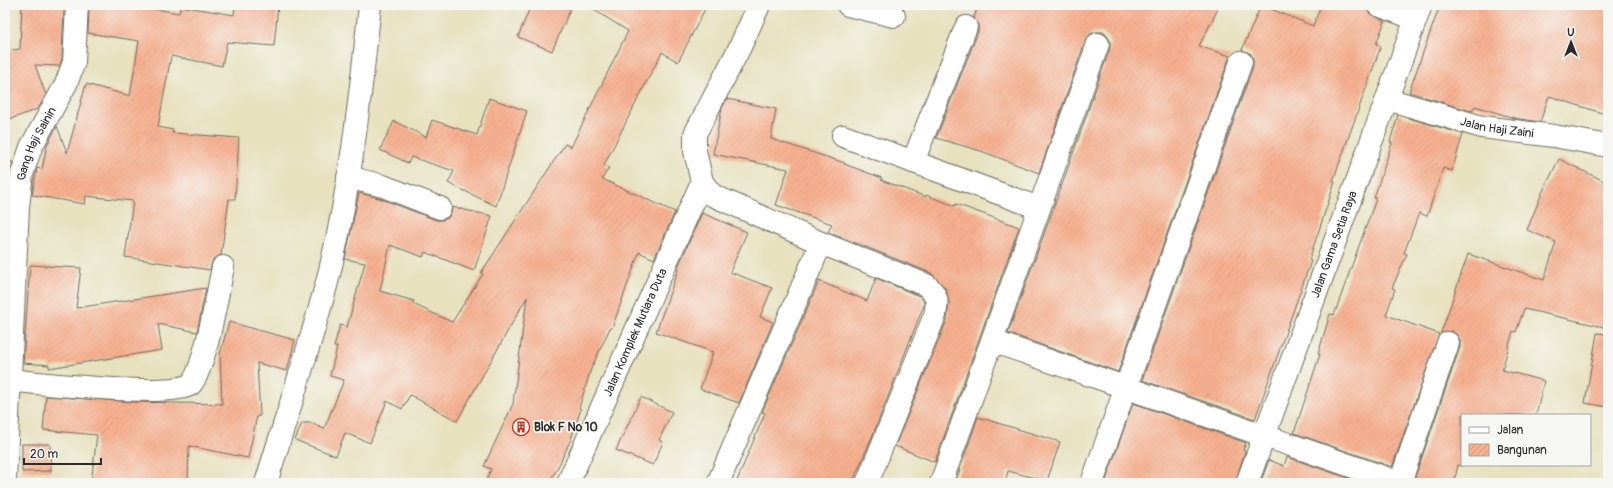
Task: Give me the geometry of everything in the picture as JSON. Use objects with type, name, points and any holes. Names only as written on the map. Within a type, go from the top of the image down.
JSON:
[{"type":"street","name":"Gang Haji Sainin","points":[[5,480],[18,207],[22,174],[31,147],[66,84],[74,62],[77,5]]},
{"type":"street","points":[[266,483],[326,286],[348,177],[358,114],[370,5]]},
{"type":"street","name":"Jalan Komplek Mutiara Duta","points":[[568,483],[698,165],[695,134],[740,47],[759,5]]},
{"type":"street","points":[[848,5],[894,16]]},
{"type":"street","points":[[1378,5],[1418,12]]},
{"type":"street","name":"Jalan Gama Setia Raya","points":[[1246,483],[1418,12]]},
{"type":"street","points":[[913,162],[966,27]]},
{"type":"street","points":[[941,483],[1098,44]]},
{"type":"street","points":[[1092,483],[1241,62]]},
{"type":"street","name":"Jalan Haji Zaini","points":[[1387,99],[1482,127],[1554,136],[1608,146]]},
{"type":"street","points":[[843,136],[1039,208]]},
{"type":"street","points":[[698,165],[712,194],[821,243],[926,285],[934,292],[937,304],[935,315],[867,483]]},
{"type":"street","points":[[348,177],[384,186],[440,208]]},
{"type":"street","points":[[718,483],[821,243]]},
{"type":"street","points":[[9,380],[97,388],[168,390],[181,389],[190,385],[197,372],[206,345],[223,267]]},
{"type":"street","points":[[992,341],[1400,483],[1448,343]]},
{"type":"building","points":[[22,5],[64,5],[62,59],[59,66],[35,65],[46,95],[38,109],[5,121],[5,51],[20,49]]},
{"type":"building","points":[[89,5],[130,5],[179,13],[181,6],[234,15],[235,5],[278,5],[274,46],[227,42],[222,66],[171,56],[158,127],[173,130],[172,133],[239,138],[235,199],[229,199],[221,255],[213,259],[210,270],[125,257],[133,201],[86,196],[85,204],[32,195],[37,168],[42,169],[47,145],[57,126],[67,153],[86,84],[130,96],[139,41],[88,33]]},
{"type":"building","points":[[531,5],[572,5],[552,51],[518,37]]},
{"type":"building","points":[[586,5],[707,5],[678,62],[662,52],[604,165],[609,168],[602,179],[675,212],[654,259],[639,252],[612,328],[610,328],[591,369],[579,408],[581,409],[571,439],[549,483],[485,483],[491,469],[484,466],[513,404],[527,297],[457,421],[410,395],[402,409],[387,401],[370,443],[345,433],[336,456],[295,440],[302,423],[311,423],[324,429],[344,380],[330,376],[337,347],[334,347],[340,325],[347,327],[365,263],[345,259],[359,193],[379,198],[436,220],[448,218],[452,207],[492,216],[474,271],[425,252],[423,257],[390,245],[380,291],[414,301],[413,304],[452,322],[483,274],[481,273],[565,144],[571,147],[628,31]]},
{"type":"building","points":[[978,5],[1220,5],[1199,46],[1230,56],[1118,372],[1008,333],[1110,48],[1110,41],[1103,32],[1090,34],[1086,39],[1039,173],[981,151],[936,138],[978,32],[978,25],[974,18]]},
{"type":"building","points":[[1261,5],[1313,26],[1321,5],[1366,5],[1369,13],[1385,21],[1376,44],[1381,46],[1333,181],[1335,182],[1309,260],[1311,261],[1255,419],[1142,380],[1253,66],[1251,54],[1242,50]]},
{"type":"building","points":[[1440,5],[1608,5],[1608,115],[1549,96],[1540,122],[1514,118],[1475,106],[1473,110],[1470,111],[1409,92]]},
{"type":"building","points":[[489,98],[527,111],[496,206],[448,183],[454,171],[411,157],[408,163],[380,150],[394,121],[426,137],[432,120],[477,135]]},
{"type":"building","points":[[727,99],[776,109],[771,139],[845,163],[844,164],[882,178],[881,180],[926,197],[926,195],[955,206],[956,204],[1019,227],[935,462],[895,446],[947,320],[949,302],[946,289],[931,273],[828,232],[832,224],[776,205],[788,169],[713,154],[722,108]]},
{"type":"building","points":[[1398,115],[1463,134],[1452,171],[1443,168],[1427,216],[1419,213],[1404,253],[1407,254],[1392,288],[1395,289],[1386,315],[1439,334],[1392,467],[1294,433],[1320,354],[1318,354],[1330,314],[1334,315],[1376,199],[1374,198],[1392,143],[1390,142]]},
{"type":"building","points":[[1559,159],[1608,183],[1608,328],[1524,309],[1516,332],[1513,331],[1502,370],[1544,381],[1536,414],[1461,414],[1461,466],[1458,465],[1454,483],[1413,483],[1460,347],[1460,340],[1452,331],[1441,333],[1468,254],[1544,280],[1556,242],[1527,230],[1542,193]]},
{"type":"building","points":[[5,160],[13,162],[7,190],[5,190]]},
{"type":"building","points":[[702,213],[747,232],[730,272],[772,288],[760,317],[773,322],[739,403],[700,389],[713,352],[656,332],[678,270],[677,269]]},
{"type":"building","points":[[30,265],[81,268],[76,308],[206,288],[197,332],[158,324],[162,350],[49,368],[49,365],[23,363]]},
{"type":"building","points":[[876,278],[919,296],[924,301],[924,305],[872,437],[852,483],[736,483],[765,413],[762,412],[819,281],[867,301]]},
{"type":"building","points":[[229,322],[295,340],[287,371],[257,363],[260,416],[257,416],[248,458],[189,446],[188,483],[91,483],[97,435],[43,430],[46,396],[134,402],[222,404],[220,354]]},
{"type":"building","points":[[1597,333],[1608,334],[1608,407],[1585,403]]},
{"type":"building","points":[[641,397],[672,412],[659,440],[663,442],[653,465],[616,450]]},
{"type":"building","points":[[1133,403],[1246,443],[1235,483],[1105,483]]},
{"type":"building","points":[[978,417],[1060,442],[1047,481],[1008,471],[1005,483],[955,483]]},
{"type":"building","points":[[22,444],[50,444],[51,471],[22,472]]},
{"type":"building","points":[[1287,457],[1362,483],[1260,483],[1269,460],[1284,466]]},
{"type":"place","name":"Blok F No 10","points":[[521,427]]}]
